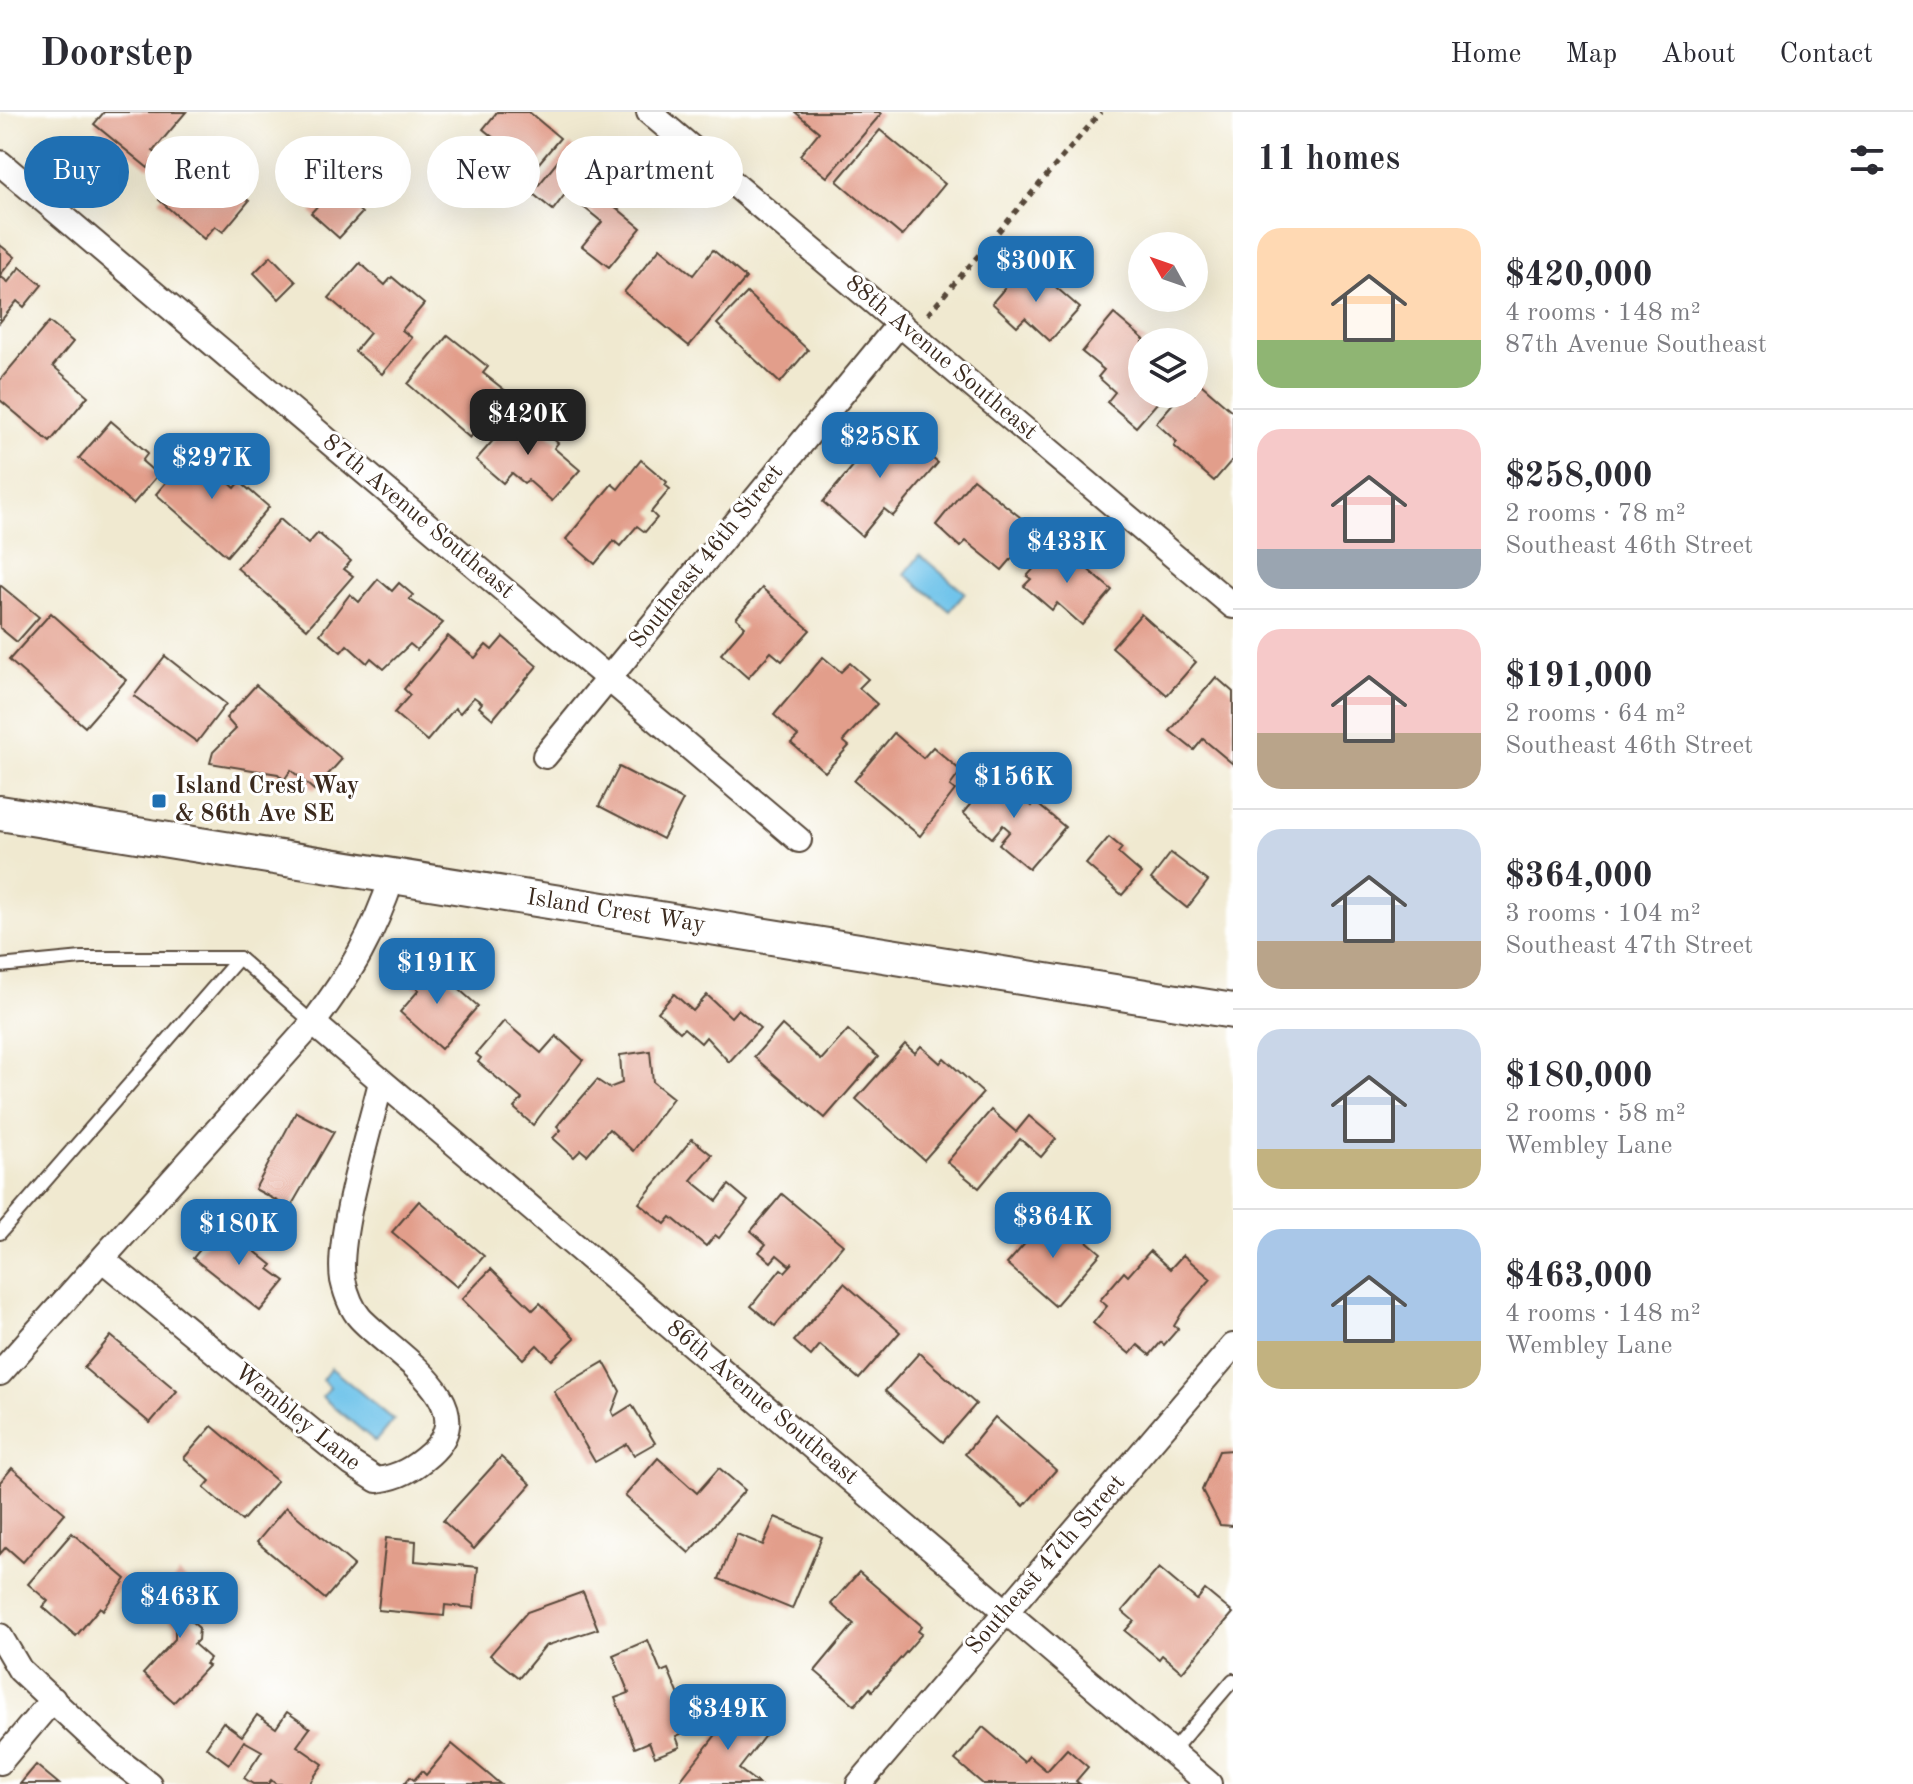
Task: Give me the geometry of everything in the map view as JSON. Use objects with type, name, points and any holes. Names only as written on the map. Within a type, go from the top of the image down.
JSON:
[{"type":"main road","name":"Island Crest Way","points":[[0,813],[1233,1011]]},
{"type":"street","name":"88th Avenue Southeast","points":[[649,112],[1233,606]]},
{"type":"street","name":"87th Avenue Southeast","points":[[0,163],[799,840]]},
{"type":"street","name":"Southeast 46th Street","points":[[545,756],[608,677],[906,328]]},
{"type":"street","points":[[0,1373],[313,1023],[353,969],[374,930],[393,876]]},
{"type":"street","name":"86th Avenue Southeast","points":[[313,1023],[1209,1784]]},
{"type":"street","name":"Wembley Lane","points":[[103,1260],[352,1464],[377,1480],[394,1478],[413,1469],[436,1448],[447,1432],[447,1410],[439,1390],[358,1317],[348,1298],[343,1277],[343,1246],[381,1082]]},
{"type":"street","name":"Southeast 47th Street","points":[[859,1784],[1233,1346]]},
{"type":"street","points":[[0,1636],[20,1670],[136,1779]]},
{"type":"street","points":[[0,1762],[53,1699]]},
{"type":"lane","points":[[0,966],[82,958],[239,958],[313,1023]]},
{"type":"lane","points":[[0,1233],[239,958]]},
{"type":"lane","points":[[1172,1751],[1233,1680]]},
{"type":"path","points":[[906,328],[1101,112]]},
{"type":"water","points":[[920,555],[965,593],[950,611],[905,574]]},
{"type":"water","points":[[331,1368],[394,1420],[376,1442],[322,1397],[330,1387],[322,1380]]},
{"type":"building","points":[[104,112],[186,112],[166,136],[145,136],[145,166],[129,153],[129,136],[109,136],[94,124]]},
{"type":"building","points":[[497,112],[529,112],[558,136],[556,143],[540,162],[540,136],[492,136],[483,129]]},
{"type":"building","points":[[795,112],[881,114],[827,177],[800,155],[819,132]]},
{"type":"building","points":[[880,130],[945,184],[902,236],[837,181]]},
{"type":"building","points":[[556,163],[556,206],[553,210],[540,199],[540,183]]},
{"type":"building","points":[[168,208],[243,208],[223,232],[215,226],[204,239]]},
{"type":"building","points":[[316,208],[356,208],[362,213],[339,238],[311,213]]},
{"type":"building","points":[[585,208],[617,208],[641,228],[609,267],[582,246],[602,222]]},
{"type":"building","points":[[0,245],[15,257],[0,275]]},
{"type":"building","points":[[660,248],[693,275],[713,250],[746,278],[689,346],[624,292]]},
{"type":"building","points":[[271,256],[296,282],[279,299],[254,273]]},
{"type":"building","points":[[360,263],[385,285],[392,277],[424,304],[402,330],[412,338],[382,374],[355,351],[370,333],[329,298]]},
{"type":"building","points":[[20,267],[42,285],[24,307],[17,301],[0,322],[0,276],[8,282]]},
{"type":"building","points":[[1035,269],[1080,308],[1050,341],[1025,318],[1017,326],[992,303],[1016,275],[1024,282]]},
{"type":"building","points":[[747,293],[808,350],[780,383],[717,324]]},
{"type":"building","points":[[1114,314],[1130,328],[1128,328],[1128,408],[1153,408],[1136,427],[1107,402],[1115,392],[1098,377],[1104,370],[1082,352]]},
{"type":"building","points":[[49,322],[73,342],[53,366],[88,396],[50,442],[0,400],[0,380]]},
{"type":"building","points":[[448,335],[488,367],[483,373],[507,392],[470,438],[408,384]]},
{"type":"building","points":[[1208,390],[1233,412],[1233,459],[1214,481],[1174,446],[1177,442],[1156,423],[1169,408],[1208,408]]},
{"type":"building","points":[[517,413],[523,418],[526,415],[558,443],[554,448],[580,470],[552,501],[528,480],[524,483],[512,473],[503,483],[476,460]]},
{"type":"building","points":[[111,421],[148,453],[142,461],[158,475],[133,504],[79,458]]},
{"type":"building","points":[[889,423],[938,463],[893,516],[884,509],[862,536],[823,502]]},
{"type":"building","points":[[197,446],[223,468],[218,473],[235,488],[240,482],[269,507],[227,556],[156,494]]},
{"type":"building","points":[[641,460],[667,482],[665,485],[670,489],[651,512],[657,518],[645,532],[637,526],[620,546],[614,541],[595,564],[566,539],[612,484],[618,489]]},
{"type":"building","points":[[973,479],[1036,530],[1002,570],[966,541],[960,547],[936,525]]},
{"type":"building","points":[[280,519],[308,544],[318,533],[351,561],[344,569],[353,576],[307,629],[237,568]]},
{"type":"building","points":[[1057,543],[1112,590],[1082,625],[1057,603],[1052,610],[1024,586],[1031,579],[1027,576]]},
{"type":"building","points":[[378,579],[392,591],[399,583],[413,595],[409,599],[443,623],[417,650],[410,644],[384,669],[371,658],[367,663],[347,645],[341,652],[320,634],[350,594],[359,602]]},
{"type":"building","points":[[0,585],[39,617],[17,642],[0,628]]},
{"type":"building","points":[[762,588],[810,630],[782,661],[771,652],[748,678],[721,654],[745,626],[736,618]]},
{"type":"building","points":[[51,613],[126,680],[85,727],[9,660]]},
{"type":"building","points":[[1141,614],[1196,662],[1167,695],[1112,647]]},
{"type":"building","points":[[448,636],[475,658],[486,645],[492,650],[503,637],[537,666],[493,719],[479,707],[482,703],[474,697],[460,713],[455,708],[427,741],[394,713],[410,695],[404,689]]},
{"type":"building","points":[[165,656],[226,704],[197,742],[134,696]]},
{"type":"building","points":[[823,657],[841,672],[850,663],[868,679],[859,688],[877,704],[843,741],[849,746],[825,772],[791,743],[798,736],[774,715]]},
{"type":"building","points":[[1216,677],[1233,692],[1233,764],[1203,739],[1194,750],[1170,731]]},
{"type":"building","points":[[256,685],[342,759],[314,790],[291,770],[284,780],[278,774],[210,763],[213,752],[236,729],[226,718]]},
{"type":"building","points":[[894,733],[923,758],[933,747],[961,771],[950,786],[955,790],[920,836],[854,781]]},
{"type":"building","points":[[619,767],[683,800],[663,839],[599,806]]},
{"type":"building","points":[[999,770],[1020,788],[1016,793],[1032,806],[1035,802],[1065,827],[1029,869],[999,844],[1010,831],[1003,825],[992,838],[963,813]]},
{"type":"building","points":[[1109,837],[1122,848],[1118,853],[1141,873],[1122,895],[1086,864]]},
{"type":"building","points":[[1171,853],[1208,881],[1187,908],[1151,879]]},
{"type":"building","points":[[427,961],[478,1006],[441,1049],[400,1012],[419,990],[409,982]]},
{"type":"building","points":[[674,994],[693,1011],[707,995],[731,1017],[738,1009],[760,1028],[729,1062],[706,1037],[701,1043],[684,1028],[680,1032],[658,1012]]},
{"type":"building","points":[[504,1021],[541,1053],[556,1036],[583,1060],[533,1125],[514,1108],[522,1099],[478,1062],[481,1058],[476,1054]]},
{"type":"building","points":[[782,1025],[821,1060],[848,1030],[878,1057],[825,1118],[754,1057]]},
{"type":"building","points":[[905,1044],[915,1053],[921,1046],[940,1063],[944,1058],[983,1093],[924,1160],[856,1099]]},
{"type":"building","points":[[650,1051],[653,1082],[673,1098],[633,1151],[609,1129],[587,1155],[581,1150],[574,1157],[553,1138],[561,1130],[557,1126],[597,1080],[609,1088],[622,1083],[620,1055]]},
{"type":"building","points":[[991,1110],[1016,1132],[1029,1116],[1056,1139],[1041,1157],[1020,1139],[979,1188],[947,1162]]},
{"type":"building","points":[[296,1112],[334,1132],[290,1208],[255,1189]]},
{"type":"building","points":[[692,1139],[712,1155],[691,1180],[717,1201],[729,1185],[748,1201],[719,1238],[715,1235],[706,1246],[671,1217],[665,1224],[639,1203]]},
{"type":"building","points":[[782,1194],[843,1245],[775,1326],[751,1306],[781,1269],[785,1272],[793,1263],[789,1265],[777,1255],[771,1262],[759,1252],[766,1244],[751,1231]]},
{"type":"building","points":[[419,1201],[484,1256],[457,1287],[392,1232]]},
{"type":"building","points":[[1048,1217],[1072,1237],[1076,1232],[1101,1253],[1055,1306],[1007,1264]]},
{"type":"building","points":[[221,1224],[272,1265],[269,1269],[285,1281],[260,1311],[193,1258]]},
{"type":"building","points":[[1150,1251],[1170,1269],[1183,1255],[1211,1279],[1183,1311],[1174,1326],[1178,1329],[1164,1345],[1161,1342],[1150,1355],[1138,1345],[1130,1354],[1093,1323],[1107,1306],[1100,1300],[1124,1272],[1128,1276]]},
{"type":"building","points":[[491,1269],[533,1310],[540,1303],[575,1338],[552,1360],[537,1345],[523,1359],[462,1299]]},
{"type":"building","points":[[844,1283],[900,1332],[859,1379],[820,1345],[811,1356],[794,1341]]},
{"type":"building","points":[[111,1336],[177,1391],[150,1423],[84,1368]]},
{"type":"building","points":[[919,1353],[976,1404],[943,1442],[885,1391]]},
{"type":"building","points":[[604,1362],[620,1391],[612,1412],[614,1416],[632,1405],[655,1443],[634,1455],[627,1444],[595,1462],[554,1391]]},
{"type":"building","points":[[995,1417],[1056,1470],[1024,1506],[965,1454]]},
{"type":"building","points":[[212,1426],[277,1481],[242,1521],[204,1488],[210,1481],[184,1458]]},
{"type":"building","points":[[1233,1450],[1233,1526],[1220,1525],[1202,1490],[1219,1451]]},
{"type":"building","points":[[501,1457],[531,1484],[474,1549],[443,1521]]},
{"type":"building","points":[[658,1458],[697,1493],[719,1468],[745,1490],[689,1553],[625,1496]]},
{"type":"building","points":[[12,1468],[65,1513],[23,1562],[6,1547],[0,1554],[0,1482]]},
{"type":"building","points":[[286,1507],[354,1565],[325,1599],[257,1542]]},
{"type":"building","points":[[775,1517],[822,1537],[792,1609],[719,1579],[737,1534],[763,1545]]},
{"type":"building","points":[[72,1533],[126,1579],[103,1610],[100,1607],[76,1636],[43,1607],[48,1601],[28,1584]]},
{"type":"building","points":[[386,1538],[416,1541],[415,1561],[478,1567],[474,1608],[445,1605],[444,1616],[378,1610]]},
{"type":"building","points":[[1159,1568],[1197,1600],[1205,1590],[1233,1613],[1182,1672],[1162,1655],[1159,1659],[1125,1631],[1134,1621],[1122,1611]]},
{"type":"building","points":[[859,1572],[922,1626],[918,1631],[922,1634],[872,1691],[870,1688],[855,1705],[815,1671],[854,1624],[831,1604]]},
{"type":"building","points":[[179,1573],[210,1601],[191,1621],[199,1628],[198,1640],[194,1644],[210,1658],[205,1664],[208,1666],[174,1702],[143,1674],[175,1639],[175,1625],[152,1604]]},
{"type":"building","points":[[583,1592],[598,1629],[545,1646],[519,1678],[490,1655],[527,1612]]},
{"type":"building","points":[[648,1640],[661,1672],[668,1669],[693,1729],[676,1736],[680,1747],[655,1757],[649,1742],[635,1748],[615,1698],[629,1693],[613,1655]]},
{"type":"building","points":[[739,1705],[770,1729],[739,1769],[759,1784],[684,1784],[680,1781]]},
{"type":"building","points":[[287,1712],[310,1728],[297,1746],[323,1764],[309,1784],[276,1784],[271,1780],[268,1784],[253,1784],[244,1778],[262,1751],[244,1741],[229,1764],[206,1747],[223,1722],[242,1736],[257,1715],[276,1728]]},
{"type":"building","points":[[983,1727],[1024,1762],[1029,1756],[1047,1771],[1067,1749],[1088,1767],[1076,1781],[1080,1784],[983,1784],[955,1760]]},
{"type":"building","points":[[452,1744],[500,1784],[404,1784],[410,1777],[414,1780],[422,1771],[426,1775]]},
{"type":"building","points":[[36,1765],[59,1784],[20,1784]]},
{"type":"place","name":"Island Crest Way & 86th Ave SE","points":[[159,801]]}]
